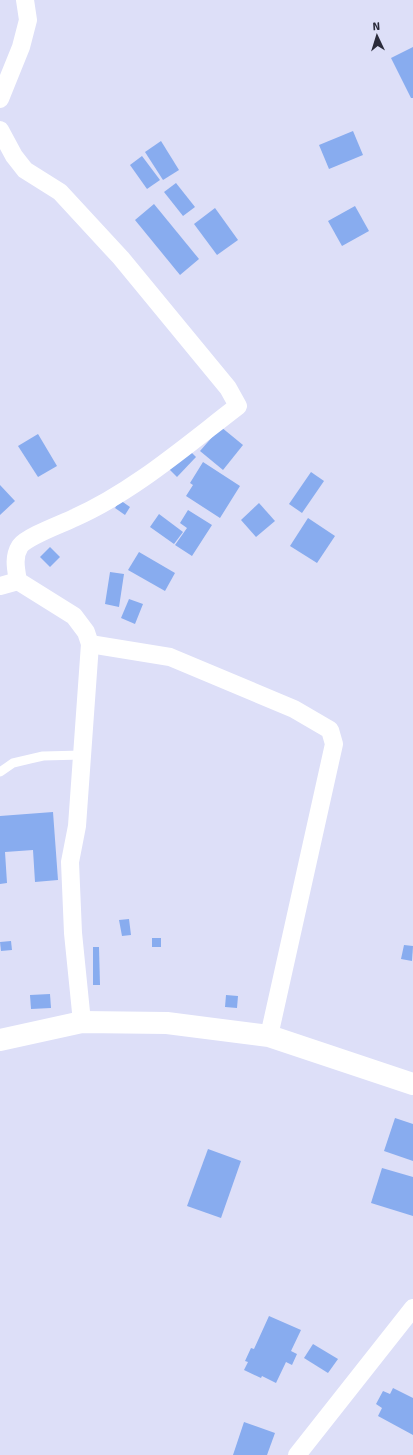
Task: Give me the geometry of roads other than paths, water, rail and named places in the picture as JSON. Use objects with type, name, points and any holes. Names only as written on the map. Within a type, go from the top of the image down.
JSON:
[{"type":"street","points":[[0,99],[21,47],[28,20],[25,0]]},
{"type":"street","points":[[0,130],[14,156],[25,170],[60,192],[121,258],[228,388],[238,406],[136,483],[96,509],[35,536],[21,545],[15,557],[18,582]]},
{"type":"street","points":[[0,586],[18,582],[74,616],[86,632],[90,644],[77,826],[70,862],[73,933],[82,1022]]},
{"type":"street","points":[[90,644],[170,657],[294,709],[330,730],[334,744],[269,1036]]},
{"type":"street","points":[[0,1040],[82,1022],[167,1023],[269,1036],[413,1084]]},
{"type":"street","points":[[297,1455],[413,1308]]},
{"type":"lane","points":[[0,772],[13,763],[43,756],[82,755]]}]
